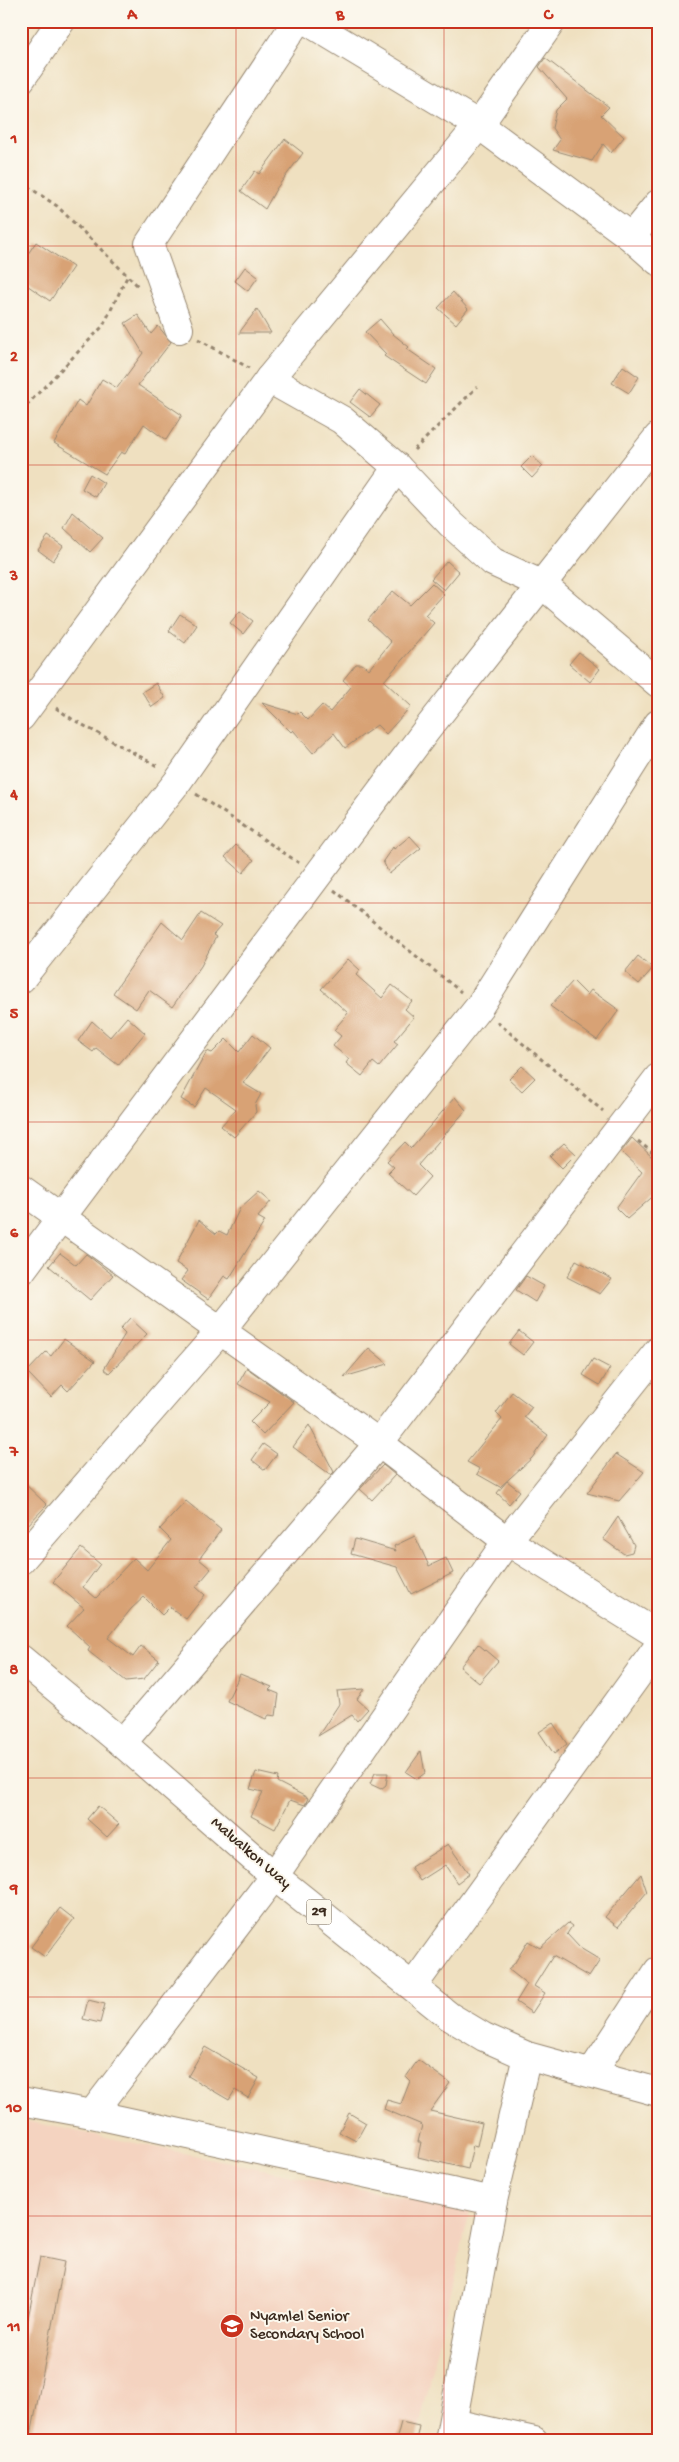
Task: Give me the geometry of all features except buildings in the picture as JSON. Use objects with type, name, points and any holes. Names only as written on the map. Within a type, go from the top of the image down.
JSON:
[{"type":"street","points":[[21,80],[62,21]]},
{"type":"street","points":[[179,329],[149,244],[297,21]]},
{"type":"street","points":[[307,21],[479,125],[631,237],[658,261]]},
{"type":"street","points":[[21,717],[269,379],[479,125],[552,21]]},
{"type":"street","points":[[631,237],[658,204]]},
{"type":"street","points":[[269,379],[342,420],[397,467],[451,524],[493,562],[542,585],[658,683]]},
{"type":"street","points":[[21,1271],[425,732],[658,437]]},
{"type":"street","points":[[21,979],[178,781],[397,467]]},
{"type":"street","points":[[21,1560],[222,1330],[479,1007],[658,724]]},
{"type":"street","points":[[122,1743],[379,1443],[658,1078]]},
{"type":"street","points":[[21,1189],[379,1443],[507,1541],[658,1635]]},
{"type":"street","points":[[92,2114],[274,1876],[507,1541],[658,1352]]},
{"type":"street","points":[[413,1986],[658,1646]]},
{"type":"street","name":"Malualkon Way","points":[[21,1659],[122,1743],[274,1876],[449,2016],[484,2037],[527,2056],[592,2072],[658,2092]]},
{"type":"street","points":[[592,2072],[658,1971]]},
{"type":"street","points":[[527,2056],[493,2201],[451,2432],[534,2441]]},
{"type":"street","points":[[21,2101],[92,2114],[493,2201]]},
{"type":"path","points":[[21,411],[103,326],[128,275]]},
{"type":"path","points":[[397,467],[477,387]]},
{"type":"path","points":[[39,695],[72,719],[155,763],[178,781],[317,876],[479,1007],[658,1158]]},
{"type":"shaded area","name":"Nyamlel Senior Secondary School","points":[[21,2120],[470,2211],[416,2441],[21,2441]]},
{"type":"place","name":"Nyamlel Senior Secondary School","points":[[232,2326]]}]
